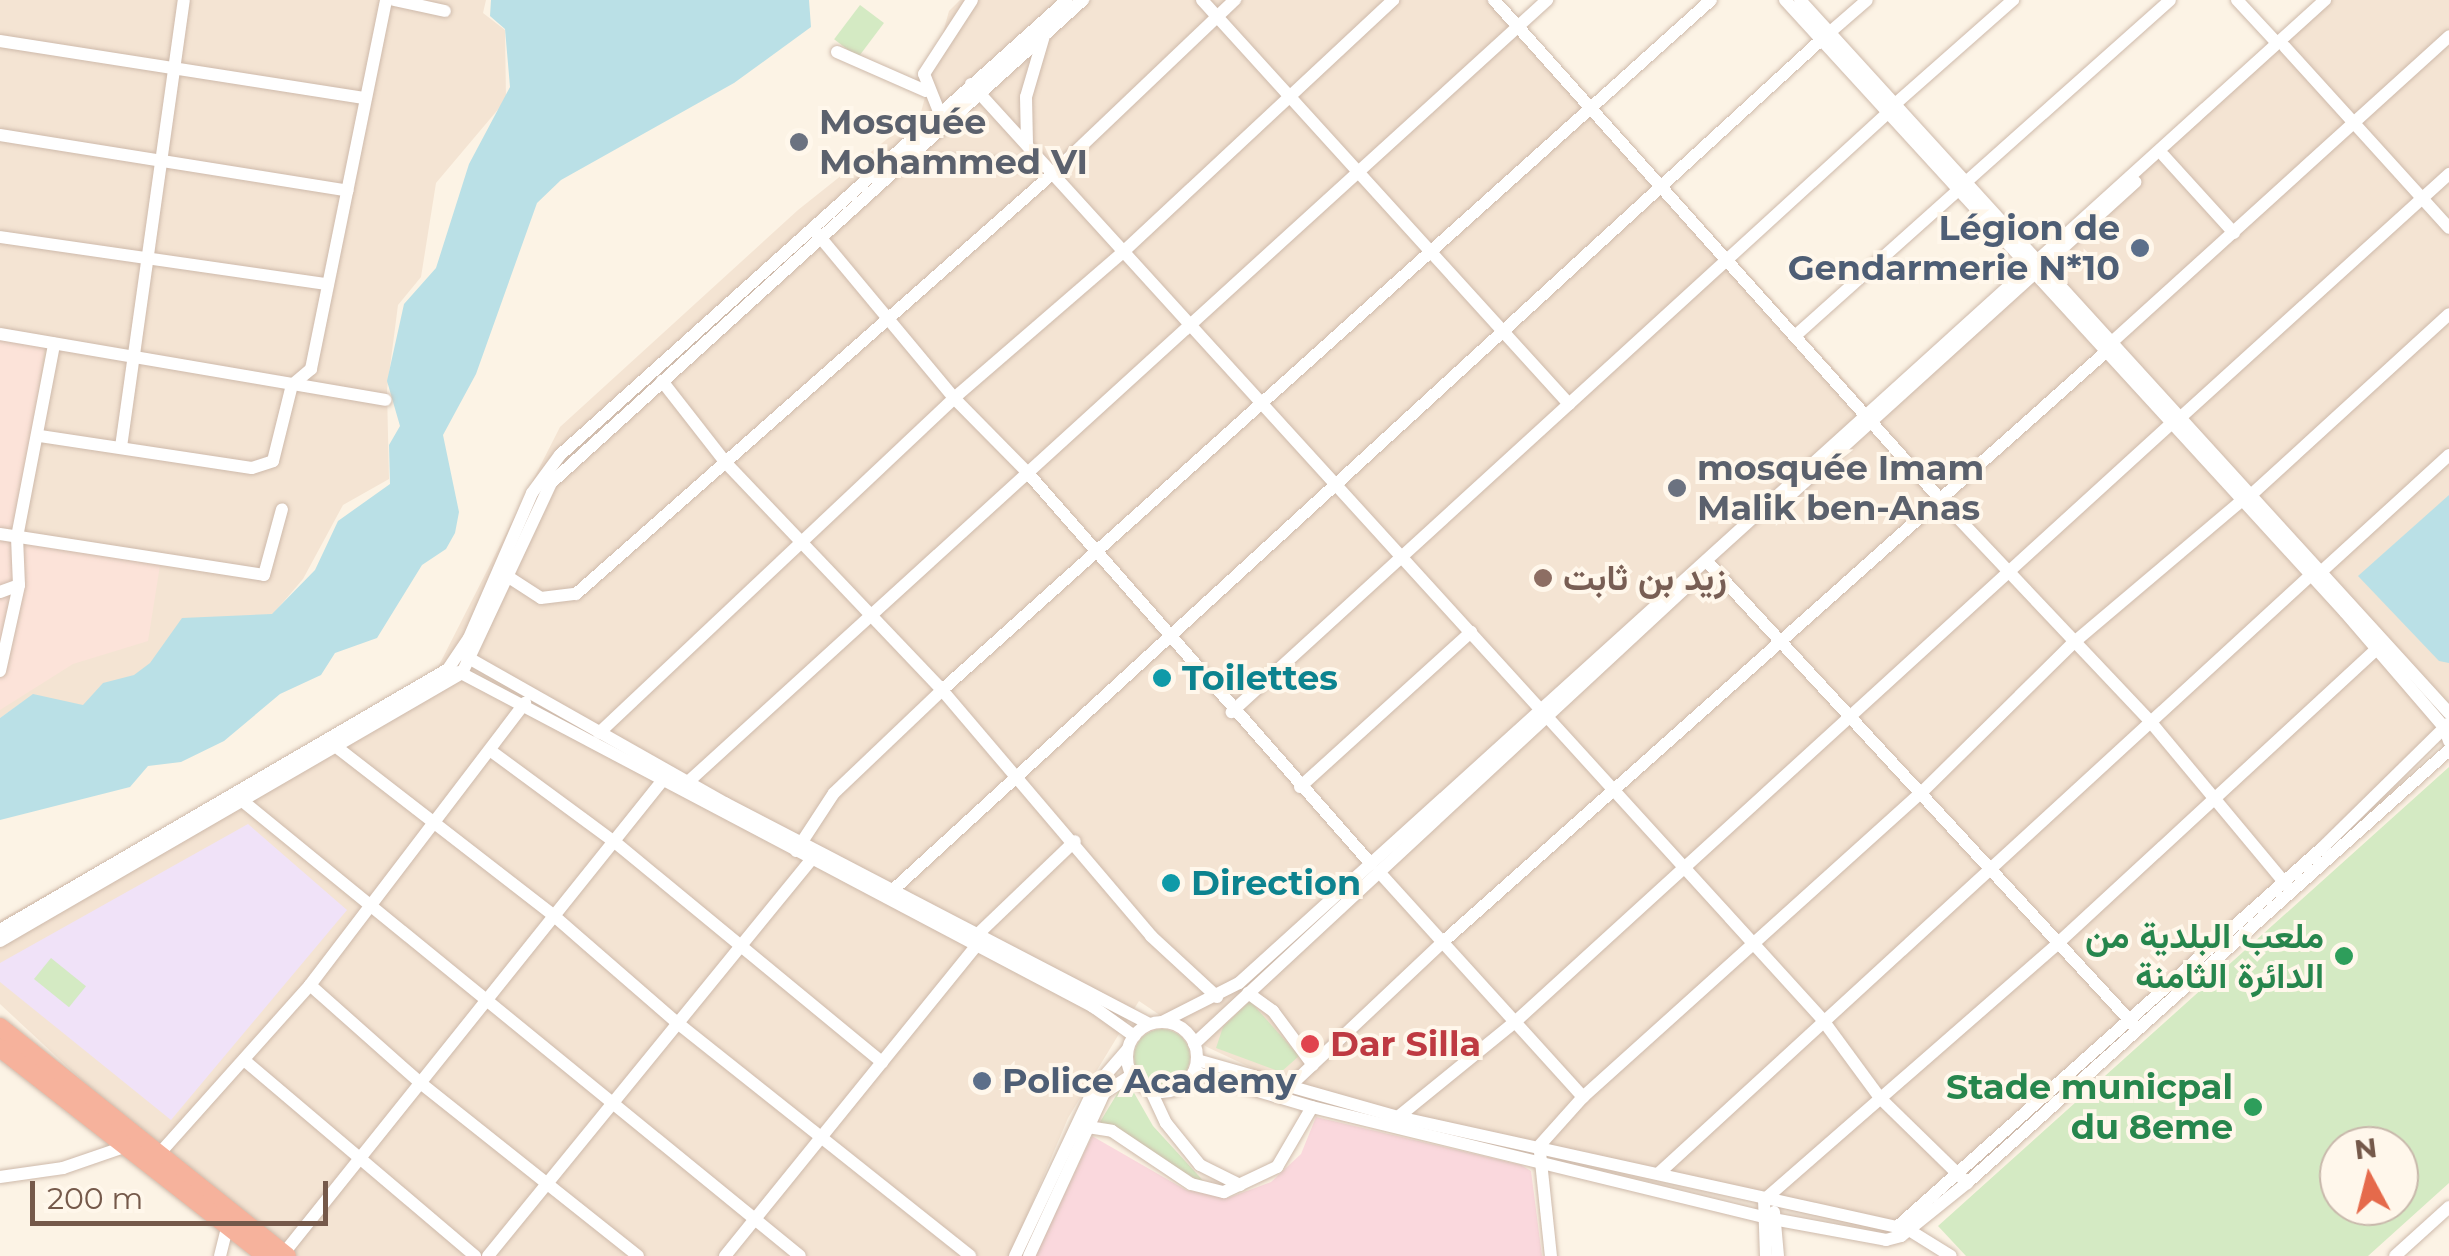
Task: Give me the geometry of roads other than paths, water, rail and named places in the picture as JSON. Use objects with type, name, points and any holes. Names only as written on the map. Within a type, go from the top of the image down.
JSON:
[{"type":"highway","points":[[0,1027],[279,1255]]},
{"type":"highway","points":[[0,1048],[227,1228],[279,1255]]},
{"type":"street","points":[[120,447],[144,258],[184,0]]},
{"type":"street","points":[[40,436],[264,468],[277,454],[292,385],[311,369],[386,0]]},
{"type":"street","points":[[394,0],[445,11]]},
{"type":"street","points":[[926,91],[930,57],[972,0]]},
{"type":"street","points":[[467,657],[543,474],[816,232],[910,158],[1067,0]]},
{"type":"street","points":[[0,941],[244,802],[265,784],[339,749],[455,671],[467,657],[551,483],[940,114],[1044,35],[1083,0]]},
{"type":"street","points":[[1202,0],[1287,99],[1569,404]]},
{"type":"street","points":[[507,576],[541,598],[576,594],[888,320],[1235,0]]},
{"type":"street","points":[[599,732],[954,398],[1122,253],[1393,0]]},
{"type":"street","points":[[1494,0],[2006,572],[2149,720],[2286,886]]},
{"type":"street","points":[[688,782],[1548,0]]},
{"type":"street","points":[[798,846],[834,793],[942,690],[1100,555],[1711,0]]},
{"type":"street","points":[[1784,0],[1825,36],[2316,573],[2447,721],[2449,741]]},
{"type":"street","points":[[1800,0],[1825,36]]},
{"type":"street","points":[[893,890],[1167,633],[1867,0]]},
{"type":"street","points":[[1232,712],[1569,404],[1729,264],[1891,109],[2013,0]]},
{"type":"street","points":[[1795,336],[2170,0]]},
{"type":"street","points":[[2237,0],[2449,228]]},
{"type":"street","points":[[2037,266],[2164,156],[2325,0]]},
{"type":"street","points":[[1544,710],[1710,566],[2281,45],[2336,0]]},
{"type":"street","points":[[1028,146],[1026,97],[1044,35]]},
{"type":"street","points":[[1288,1088],[1444,940],[1783,646],[2449,36]]},
{"type":"street","points":[[0,41],[366,98]]},
{"type":"street","points":[[837,52],[926,91],[940,114]]},
{"type":"street","points":[[976,89],[1122,253],[1337,480],[1680,868],[1822,1019],[1880,1098],[1962,1180]]},
{"type":"street","points":[[0,135],[348,191]]},
{"type":"street","points":[[2164,156],[2234,234]]},
{"type":"street","points":[[910,158],[1048,170]]},
{"type":"street","points":[[1398,1117],[1516,1022],[1847,716],[2449,174]]},
{"type":"street","points":[[816,232],[954,398],[1026,471],[1232,712],[1444,940],[1583,1098]]},
{"type":"street","points":[[0,237],[328,284]]},
{"type":"street","points":[[1551,1256],[1540,1152],[1583,1098],[1921,793],[2072,644],[2246,498],[2449,314]]},
{"type":"street","points":[[0,334],[386,400]]},
{"type":"street","points":[[0,669],[19,585],[17,537],[40,436],[54,344]]},
{"type":"street","points":[[662,381],[726,463],[868,618],[942,690],[1012,776],[1076,841],[1151,936],[1217,997]]},
{"type":"street","points":[[1194,1044],[1374,868],[1544,710],[1869,420]]},
{"type":"street","points":[[1660,1173],[2149,720],[2449,455]]},
{"type":"street","points":[[0,534],[264,575],[282,510]]},
{"type":"street","points":[[1710,566],[2133,1024]]},
{"type":"street","points":[[2316,573],[2377,649],[2447,721]]},
{"type":"street","points":[[0,592],[19,585]]},
{"type":"street","points":[[1300,787],[1471,632]]},
{"type":"street","points":[[1766,1256],[1766,1218],[1771,1199],[2216,801],[2377,649]]},
{"type":"street","points":[[467,657],[815,856],[977,940],[1156,1023],[1182,1028],[1194,1044],[1195,1066],[1171,1091],[1151,1090]]},
{"type":"street","points":[[455,671],[525,703],[664,780],[798,846]]},
{"type":"street","points":[[0,930],[265,784],[455,671]]},
{"type":"street","points":[[159,1154],[310,985],[525,703]]},
{"type":"street","points":[[1195,1066],[1540,1152],[1766,1218],[1886,1240],[1909,1230],[2286,886],[2434,744],[2447,721]]},
{"type":"street","points":[[339,749],[553,914],[675,1021],[970,1256]]},
{"type":"street","points":[[2286,886],[2449,750]]},
{"type":"street","points":[[491,751],[616,842],[740,949],[882,1062]]},
{"type":"street","points":[[279,1255],[664,780]]},
{"type":"street","points":[[244,802],[485,998],[608,1104],[800,1256]]},
{"type":"street","points":[[725,1256],[977,940],[1076,841]]},
{"type":"street","points":[[815,856],[893,890],[1092,1006],[1134,1036]]},
{"type":"street","points":[[488,1256],[675,1021],[815,856]]},
{"type":"street","points":[[1014,1256],[1095,1087],[1134,1036],[1217,997],[1374,868]]},
{"type":"street","points":[[310,985],[418,1081],[638,1256]]},
{"type":"street","points":[[1248,993],[1273,1012],[1313,1064]]},
{"type":"street","points":[[1127,1050],[1132,1076],[1151,1090],[1166,1123],[1200,1165],[1240,1185]]},
{"type":"street","points":[[244,1060],[475,1256]]},
{"type":"street","points":[[1195,1066],[1312,1107],[1660,1173],[1897,1227],[1962,1180]]},
{"type":"street","points":[[1029,1256],[1104,1092],[1132,1076]]},
{"type":"street","points":[[1088,1127],[1130,1140],[1200,1188],[1224,1192],[1282,1161],[1312,1107]]},
{"type":"street","points":[[0,1177],[62,1168],[124,1148]]},
{"type":"street","points":[[2395,1256],[2449,1208]]},
{"type":"street","points":[[1766,1218],[1778,1256]]},
{"type":"street","points":[[220,1256],[227,1228]]},
{"type":"street","points":[[1909,1230],[1950,1256]]},
{"type":"water","points":[[491,0],[809,0],[811,27],[734,83],[561,180],[537,203],[476,374],[443,435],[459,512],[455,533],[446,549],[422,565],[377,638],[335,653],[321,675],[280,694],[224,741],[181,762],[148,766],[130,787],[0,820],[0,718],[33,694],[83,705],[103,683],[134,675],[150,663],[182,618],[272,614],[315,570],[338,521],[390,484],[389,445],[400,426],[387,381],[404,304],[436,268],[469,164],[510,87],[505,29],[490,16]]},
{"type":"water","points":[[2449,495],[2449,663],[2439,661],[2358,576]]},
{"type":"place","name":"Mosquée Mohammed VI","points":[[799,142]]},
{"type":"place","name":"Légion de Gendarmerie N*10","points":[[2140,248]]},
{"type":"place","name":"mosquée Imam Malik ben-Anas","points":[[1677,488]]},
{"type":"place","name":"زيد بن ثابت","points":[[1543,578]]},
{"type":"place","name":"Toilettes","points":[[1162,678]]},
{"type":"place","name":"Direction","points":[[1171,883]]},
{"type":"place","name":"ملعب البلدية من الدائرة الثامنة","points":[[2344,956]]},
{"type":"place","name":"Dar Silla","points":[[1310,1044]]},
{"type":"place","name":"Police Academy","points":[[982,1081]]},
{"type":"place","name":"Stade municpal du 8eme","points":[[2253,1107]]}]
